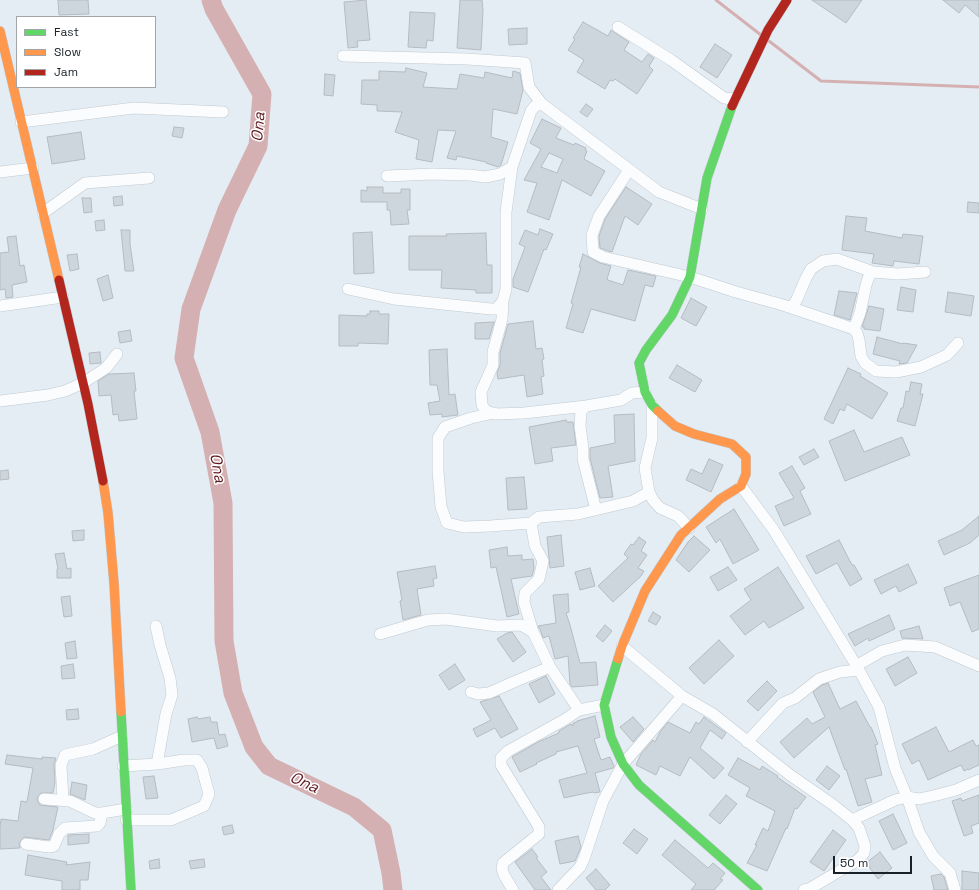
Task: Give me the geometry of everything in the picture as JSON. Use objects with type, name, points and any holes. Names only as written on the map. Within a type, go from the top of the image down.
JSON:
[{"type":"main road","points":[[758,890],[639,785],[623,764],[611,737],[604,705],[622,646],[645,591],[681,535],[720,499],[741,486],[746,474],[746,457],[732,444],[694,434],[675,426],[652,405],[645,392],[639,363],[646,350],[672,314],[690,277],[707,178],[735,99],[768,30],[787,0]]},
{"type":"main road","points":[[0,31],[100,460],[108,513],[114,583],[131,890]]},
{"type":"street","points":[[618,27],[671,60],[724,98],[735,99]]},
{"type":"street","points":[[343,56],[467,59],[525,63],[529,87],[542,104],[660,192],[681,202],[703,205]]},
{"type":"street","points":[[494,413],[486,411],[482,405],[481,392],[493,365],[493,352],[502,319],[503,301],[506,289],[506,212],[512,167],[531,111],[535,106],[542,104]]},
{"type":"street","points":[[21,122],[134,108],[224,112]]},
{"type":"street","points":[[387,176],[432,174],[485,177],[500,174],[512,167]]},
{"type":"street","points":[[0,172],[33,168]]},
{"type":"street","points":[[629,170],[599,216],[592,235],[594,252],[603,257],[690,277],[792,308],[854,329],[860,340],[861,356],[865,363],[876,371],[896,372],[921,368],[946,355],[958,343]]},
{"type":"street","points":[[43,213],[85,183],[149,178]]},
{"type":"street","points":[[681,202],[699,224]]},
{"type":"street","points":[[792,308],[811,269],[823,261],[837,259],[873,272],[898,274],[926,272]]},
{"type":"street","points":[[854,329],[869,276],[873,272]]},
{"type":"street","points":[[348,289],[394,299],[491,309],[496,309],[503,301]]},
{"type":"street","points":[[0,306],[63,297]]},
{"type":"street","points":[[0,401],[48,395],[65,391],[83,384],[106,368],[117,354]]},
{"type":"street","points":[[645,392],[632,393],[621,400],[586,406],[524,413],[494,413],[471,418],[445,427],[438,438],[438,478],[446,523],[464,527],[531,523],[539,517],[578,514],[633,501],[650,492]]},
{"type":"street","points":[[652,405],[652,438],[645,468],[650,492],[653,500],[660,508],[678,516],[689,528]]},
{"type":"street","points":[[586,406],[581,411],[580,426],[583,459],[596,510]]},
{"type":"street","points":[[741,486],[788,552],[858,668],[879,707],[895,768],[919,832],[933,856],[950,873],[955,890]]},
{"type":"street","points":[[531,523],[536,546],[543,561],[539,579],[525,594],[524,602],[533,632],[550,667],[579,710]]},
{"type":"street","points":[[380,634],[428,620],[446,618],[497,626],[521,625],[533,632]]},
{"type":"street","points":[[156,626],[170,678],[172,694],[166,714],[157,764]]},
{"type":"street","points":[[747,742],[783,703],[795,698],[819,679],[858,668],[882,651],[905,645],[935,647],[979,666]]},
{"type":"street","points":[[622,646],[682,696],[713,714],[790,775],[832,804],[852,820],[859,828],[865,846],[864,853],[858,860],[809,889],[804,890]]},
{"type":"street","points":[[472,692],[478,694],[489,694],[550,667]]},
{"type":"street","points":[[558,890],[580,867],[603,801],[623,764],[682,696]]},
{"type":"street","points":[[513,890],[504,875],[502,869],[503,863],[539,834],[539,827],[501,765],[501,758],[508,751],[579,710],[604,705]]},
{"type":"street","points":[[63,800],[61,765],[65,755],[93,749],[122,736]]},
{"type":"street","points":[[123,766],[197,760],[202,768],[209,794],[204,806],[171,820],[126,820]]},
{"type":"street","points":[[852,820],[895,800],[907,797],[919,799],[937,795],[956,790],[979,780]]},
{"type":"street","points":[[44,799],[70,800],[95,813],[126,809]]},
{"type":"street","points":[[26,844],[49,847],[54,846],[59,834],[65,828],[97,826],[100,823],[102,813]]},
{"type":"building","points":[[58,0],[88,0],[89,14],[59,15]]},
{"type":"building","points":[[366,0],[370,40],[357,41],[358,47],[348,48],[344,2]]},
{"type":"building","points":[[460,0],[482,0],[481,50],[457,48]]},
{"type":"building","points":[[812,0],[862,0],[846,23]]},
{"type":"building","points":[[943,0],[979,0],[979,17],[965,5],[959,13]]},
{"type":"building","points":[[410,12],[435,13],[433,41],[427,40],[426,48],[408,47]]},
{"type":"building","points":[[583,22],[608,36],[611,30],[629,42],[624,50],[642,62],[648,54],[654,58],[649,66],[653,70],[637,94],[615,79],[613,81],[610,80],[605,89],[577,72],[584,60],[568,50],[575,39],[573,38]]},
{"type":"building","points":[[527,28],[527,44],[509,45],[508,29]]},
{"type":"building","points":[[715,44],[732,55],[717,78],[700,67]]},
{"type":"building","points":[[406,68],[427,73],[423,87],[457,89],[460,74],[484,78],[485,72],[512,78],[513,71],[520,73],[523,90],[517,114],[493,109],[491,137],[508,142],[501,165],[498,167],[486,162],[457,156],[456,160],[447,158],[456,131],[438,130],[432,162],[416,159],[419,140],[395,132],[402,112],[377,111],[377,105],[361,104],[362,80],[379,80],[379,71],[405,72]]},
{"type":"building","points":[[325,74],[335,75],[333,96],[324,95]]},
{"type":"building","points":[[586,104],[593,109],[587,117],[580,112]]},
{"type":"building","points":[[542,119],[561,128],[556,138],[574,145],[575,143],[586,148],[585,150],[587,151],[584,159],[605,171],[591,196],[562,180],[549,220],[527,212],[537,183],[524,180],[541,149],[530,143]],"holes":[[[549,153],[563,159],[557,173],[541,167]]]},
{"type":"building","points":[[174,127],[184,128],[182,138],[172,136]]},
{"type":"building","points":[[81,132],[85,159],[52,164],[47,137]]},
{"type":"building","points":[[367,187],[383,187],[383,193],[401,193],[401,189],[410,189],[410,210],[407,210],[409,224],[391,225],[390,210],[387,210],[387,202],[361,202],[361,190],[367,191]]},
{"type":"building","points":[[626,187],[652,204],[638,225],[625,216],[612,252],[600,248],[599,236],[605,219]]},
{"type":"building","points":[[122,196],[123,205],[114,206],[113,197]]},
{"type":"building","points":[[82,198],[91,198],[92,212],[84,213]]},
{"type":"building","points":[[968,202],[979,203],[979,213],[967,212]]},
{"type":"building","points":[[846,216],[867,218],[865,231],[902,238],[903,234],[923,236],[919,264],[894,261],[893,266],[872,263],[874,254],[842,250]]},
{"type":"building","points":[[104,220],[105,230],[96,231],[95,221]]},
{"type":"building","points":[[540,229],[553,234],[546,250],[544,249],[528,292],[513,287],[513,279],[525,247],[519,244],[525,230],[538,235]]},
{"type":"building","points":[[121,230],[130,230],[130,244],[134,271],[125,271]]},
{"type":"building","points":[[372,232],[374,273],[354,274],[353,233]]},
{"type":"building","points":[[486,233],[487,265],[492,265],[492,293],[476,293],[476,290],[441,288],[442,270],[409,270],[409,236],[447,236],[446,234]]},
{"type":"building","points":[[16,236],[20,266],[24,265],[27,282],[12,285],[13,297],[6,298],[5,289],[0,290],[0,253],[9,252],[7,237]]},
{"type":"building","points":[[77,254],[79,269],[70,271],[67,255]]},
{"type":"building","points":[[583,254],[600,263],[611,266],[607,279],[623,285],[628,270],[656,276],[653,287],[645,285],[635,321],[591,309],[583,333],[566,328],[573,304],[571,303]]},
{"type":"building","points":[[108,275],[113,298],[103,301],[97,279]]},
{"type":"building","points":[[901,287],[916,290],[913,312],[897,310]]},
{"type":"building","points":[[839,291],[857,293],[850,320],[834,315]]},
{"type":"building","points":[[948,292],[974,296],[971,316],[945,312]]},
{"type":"building","points":[[691,298],[707,307],[696,326],[681,318]]},
{"type":"building","points":[[869,306],[884,309],[880,331],[864,329],[864,327],[862,327]]},
{"type":"building","points":[[370,311],[379,311],[379,314],[389,314],[388,344],[358,343],[358,346],[339,346],[339,315],[367,316],[367,314],[370,314]]},
{"type":"building","points":[[533,321],[536,349],[542,348],[544,359],[542,360],[544,376],[541,377],[543,394],[527,397],[524,375],[498,379],[497,373],[500,365],[500,353],[508,324]]},
{"type":"building","points":[[494,322],[489,339],[475,339],[475,323]]},
{"type":"building","points":[[130,330],[132,341],[120,343],[118,332]]},
{"type":"building","points":[[877,337],[903,344],[917,345],[907,363],[899,364],[900,361],[873,354]]},
{"type":"building","points":[[447,349],[449,395],[455,394],[458,415],[442,417],[442,414],[430,415],[428,403],[440,401],[437,385],[430,385],[429,350]]},
{"type":"building","points":[[100,352],[101,363],[90,364],[89,353]]},
{"type":"building","points":[[677,365],[702,380],[695,392],[669,378]]},
{"type":"building","points":[[848,368],[861,374],[860,376],[888,393],[872,419],[847,404],[844,411],[840,409],[833,424],[824,419]]},
{"type":"building","points":[[134,373],[137,419],[119,421],[118,414],[113,415],[111,395],[99,396],[98,381],[109,374]]},
{"type":"building","points":[[911,382],[922,384],[920,394],[923,394],[915,426],[897,421],[901,408],[903,408],[906,391],[909,392]]},
{"type":"building","points":[[634,414],[635,461],[608,466],[613,497],[600,498],[590,458],[590,448],[615,443],[614,415]]},
{"type":"building","points":[[566,420],[567,422],[573,422],[576,445],[551,448],[553,461],[535,464],[529,427]]},
{"type":"building","points":[[854,430],[864,452],[902,437],[910,455],[845,481],[829,441]]},
{"type":"building","points":[[814,449],[819,457],[804,465],[799,457]]},
{"type":"building","points":[[709,459],[723,465],[711,492],[686,480],[691,469],[702,474]]},
{"type":"building","points":[[792,466],[805,488],[800,491],[811,514],[784,526],[775,506],[794,498],[779,473]]},
{"type":"building","points":[[8,470],[9,479],[0,480],[0,471]]},
{"type":"building","points":[[524,477],[527,509],[508,510],[506,478]]},
{"type":"building","points":[[734,509],[759,550],[733,564],[720,539],[716,543],[706,527]]},
{"type":"building","points":[[979,516],[979,535],[970,543],[944,555],[938,541],[962,530]]},
{"type":"building","points":[[84,530],[84,540],[73,541],[72,531]]},
{"type":"building","points":[[561,535],[564,566],[550,568],[547,537]]},
{"type":"building","points":[[694,536],[710,550],[689,572],[676,560]]},
{"type":"building","points":[[639,537],[646,542],[641,551],[647,555],[638,568],[644,571],[641,576],[613,602],[598,586],[628,558],[624,554],[631,544],[633,545]]},
{"type":"building","points":[[839,540],[852,565],[854,565],[862,579],[850,586],[837,563],[816,574],[806,556]]},
{"type":"building","points":[[507,547],[508,556],[522,555],[522,560],[533,559],[534,568],[532,576],[511,579],[519,614],[507,617],[496,567],[491,568],[489,550]]},
{"type":"building","points":[[64,553],[67,569],[71,568],[71,578],[57,578],[58,569],[55,554]]},
{"type":"building","points":[[908,564],[917,583],[899,592],[896,586],[881,594],[874,580]]},
{"type":"building","points":[[435,566],[437,578],[433,579],[434,586],[417,589],[421,615],[403,620],[400,601],[402,600],[397,572]]},
{"type":"building","points":[[728,567],[737,580],[718,591],[710,577]]},
{"type":"building","points":[[778,567],[804,608],[769,628],[764,621],[745,635],[730,616],[751,600],[744,589]]},
{"type":"building","points":[[590,568],[595,586],[580,590],[575,572]]},
{"type":"building","points":[[979,575],[979,629],[972,632],[960,602],[950,606],[944,588]]},
{"type":"building","points":[[568,594],[569,612],[566,613],[580,663],[596,662],[598,685],[572,687],[570,684],[568,656],[555,659],[549,636],[543,638],[538,626],[556,623],[553,595]]},
{"type":"building","points":[[70,596],[72,616],[64,617],[61,597]]},
{"type":"building","points":[[653,612],[661,617],[656,625],[648,621]]},
{"type":"building","points":[[889,615],[895,629],[869,641],[868,638],[855,646],[848,634]]},
{"type":"building","points":[[605,625],[612,631],[603,642],[596,636]]},
{"type":"building","points":[[919,626],[923,639],[902,638],[900,631]]},
{"type":"building","points":[[512,632],[526,652],[513,662],[497,639],[507,633]]},
{"type":"building","points":[[719,640],[734,656],[704,684],[689,668]]},
{"type":"building","points":[[75,641],[77,658],[67,659],[65,643]]},
{"type":"building","points":[[908,657],[917,673],[895,686],[886,669]]},
{"type":"building","points":[[73,664],[75,678],[62,679],[61,666]]},
{"type":"building","points":[[455,664],[465,680],[449,690],[439,675]]},
{"type":"building","points":[[546,676],[555,694],[539,703],[529,684]]},
{"type":"building","points":[[767,681],[777,691],[758,711],[747,701]]},
{"type":"building","points":[[828,683],[840,709],[856,701],[871,727],[878,744],[875,745],[882,775],[865,779],[872,802],[858,806],[846,769],[845,770],[829,727],[794,758],[780,742],[807,718],[812,724],[825,717],[813,692],[822,685]]},
{"type":"building","points":[[499,696],[518,729],[501,738],[495,728],[477,737],[473,729],[491,720],[480,702]]},
{"type":"building","points":[[78,709],[79,719],[67,720],[66,710]]},
{"type":"building","points":[[595,716],[600,737],[594,739],[601,760],[610,757],[614,766],[613,768],[595,773],[600,792],[564,798],[559,780],[587,773],[578,746],[556,752],[556,754],[520,772],[512,757],[538,742],[559,733],[559,731],[571,724],[573,726],[573,723],[577,721]]},
{"type":"building","points":[[197,717],[198,719],[210,717],[211,722],[217,722],[219,735],[225,734],[228,746],[217,749],[214,738],[192,742],[188,719]]},
{"type":"building","points":[[633,717],[644,729],[633,742],[620,727]]},
{"type":"building","points":[[704,717],[726,733],[722,739],[710,730],[700,748],[724,768],[714,779],[690,757],[680,776],[660,766],[656,775],[636,765],[641,754],[653,740],[655,742],[660,732],[668,722],[690,733],[696,722],[699,724]]},
{"type":"building","points":[[936,727],[949,752],[973,740],[976,746],[979,745],[979,765],[964,771],[961,765],[928,780],[919,760],[912,764],[902,744]]},
{"type":"building","points":[[7,755],[42,759],[42,757],[56,758],[54,765],[55,782],[53,793],[41,793],[37,798],[40,805],[58,807],[53,830],[49,840],[24,837],[19,843],[20,848],[0,849],[1,819],[18,821],[21,801],[27,802],[33,768],[5,764]]},
{"type":"building","points":[[738,758],[760,770],[762,766],[806,797],[797,809],[795,808],[787,829],[786,828],[767,871],[747,863],[757,845],[755,845],[763,828],[768,831],[775,811],[746,796],[750,788],[728,775]]},
{"type":"building","points":[[827,766],[840,776],[829,790],[816,780]]},
{"type":"building","points":[[154,776],[158,798],[146,799],[143,777]]},
{"type":"building","points":[[72,782],[87,785],[85,800],[70,794]]},
{"type":"building","points":[[726,795],[737,804],[720,824],[709,815]]},
{"type":"building","points":[[979,795],[979,823],[971,826],[973,833],[964,836],[952,801],[961,798],[962,801]]},
{"type":"building","points":[[893,814],[907,843],[893,850],[879,821]]},
{"type":"building","points":[[232,825],[234,833],[224,835],[222,827]]},
{"type":"building","points":[[634,829],[648,839],[637,854],[623,843]]},
{"type":"building","points":[[833,830],[846,840],[824,871],[810,862]]},
{"type":"building","points":[[89,834],[89,843],[68,845],[68,835]]},
{"type":"building","points":[[578,836],[581,847],[575,861],[560,864],[555,841]]},
{"type":"building","points":[[675,840],[708,868],[713,863],[725,873],[720,879],[723,880],[714,890],[691,890],[696,884],[662,855]]},
{"type":"building","points":[[532,849],[538,857],[536,858],[547,872],[541,877],[551,890],[535,890],[515,862]]},
{"type":"building","points":[[880,852],[892,868],[878,879],[866,863]]},
{"type":"building","points":[[28,855],[67,862],[66,865],[90,862],[88,880],[80,880],[80,890],[62,890],[62,881],[25,875]]},
{"type":"building","points":[[159,859],[160,868],[150,869],[149,861]]},
{"type":"building","points":[[204,859],[205,867],[191,869],[189,861]]},
{"type":"building","points":[[596,869],[610,885],[605,890],[596,890],[586,878]]},
{"type":"building","points":[[962,871],[979,873],[979,890],[962,890]]},
{"type":"building","points":[[941,874],[944,877],[948,890],[934,890],[931,876]]},
{"type":"waterway","name":"Ona","points":[[211,0],[214,9],[262,94],[258,146],[227,210],[191,309],[184,358],[210,432],[223,503],[224,641],[233,693],[254,747],[269,766],[354,807],[382,830],[393,890]]},
{"type":"waterway","points":[[716,0],[761,35]]},
{"type":"waterway","points":[[769,41],[821,81],[979,87]]},
{"type":"traffic: fast","points":[[658,411],[652,405],[645,392],[639,363],[646,350],[672,315],[690,277],[707,178],[732,106]]},
{"type":"traffic: fast","points":[[618,659],[604,705],[611,737],[623,764],[639,785],[758,890]]},
{"type":"traffic: fast","points":[[121,712],[131,890]]},
{"type":"traffic: slow","points":[[0,31],[59,280]]},
{"type":"traffic: slow","points":[[618,659],[645,591],[681,535],[720,499],[741,486],[746,474],[746,457],[732,444],[694,434],[675,426],[658,411]]},
{"type":"traffic: slow","points":[[103,481],[108,513],[114,583],[121,712]]},
{"type":"traffic: jam","points":[[732,106],[768,30],[787,0]]},
{"type":"traffic: jam","points":[[59,280],[88,404],[103,481]]}]
